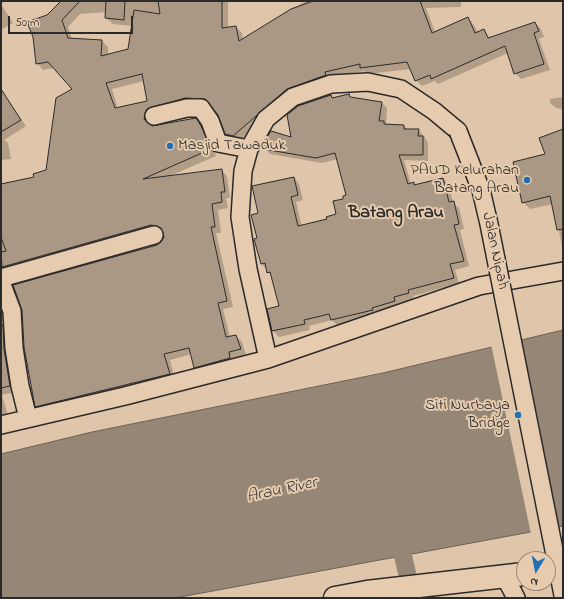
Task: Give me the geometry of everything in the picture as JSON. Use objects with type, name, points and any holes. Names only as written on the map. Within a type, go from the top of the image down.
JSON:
[{"type":"main road","points":[[335,598],[367,592],[515,576]]},
{"type":"street","name":"Jalan Nipah","points":[[268,359],[248,269],[240,216],[242,171],[248,149],[266,119],[293,97],[331,84],[368,82],[401,89],[434,111],[458,132],[481,190],[563,595]]},
{"type":"street","points":[[154,116],[187,108],[201,108],[210,121],[218,143],[248,149]]},
{"type":"street","points":[[1,278],[154,235]]},
{"type":"street","points":[[1,425],[125,396],[268,359],[479,286],[563,271]]},
{"type":"street","points":[[1,282],[12,311],[14,348],[20,386],[28,418]]},
{"type":"street","points":[[515,576],[516,598]]},
{"type":"water","name":"Arau River","points":[[563,330],[563,526],[175,598],[1,598],[1,454],[92,432],[383,373]]},
{"type":"pier","name":"Siti Nurbaya Bridge","points":[[518,338],[556,529],[531,534],[491,344]]},
{"type":"building","points":[[61,1],[80,1],[62,20],[68,38],[102,40],[101,56],[128,49],[134,10],[160,14],[158,1],[222,1],[222,28],[236,26],[239,41],[291,9],[313,1],[420,1],[432,33],[468,17],[475,33],[484,29],[488,38],[535,22],[539,31],[534,33],[544,64],[514,74],[505,46],[431,79],[430,75],[415,81],[407,62],[360,68],[360,64],[325,72],[326,75],[287,89],[233,136],[225,134],[218,115],[205,99],[185,98],[147,109],[144,119],[152,126],[196,118],[211,149],[143,179],[222,169],[225,192],[221,192],[222,202],[212,204],[215,227],[211,227],[227,301],[218,303],[226,337],[236,335],[241,349],[229,352],[230,358],[194,368],[189,348],[164,354],[170,374],[35,407],[24,347],[22,310],[13,285],[157,245],[164,237],[161,228],[151,225],[2,267],[1,252],[6,251],[1,237],[1,184],[34,177],[33,174],[46,170],[56,98],[72,89],[48,62],[36,64],[33,37],[27,22],[47,15]],"holes":[[[142,74],[147,101],[115,108],[106,83]]]},
{"type":"building","points":[[106,1],[125,1],[124,20],[105,18]]},
{"type":"building","points":[[1,89],[21,120],[1,132]]},
{"type":"building","points":[[349,94],[350,97],[382,102],[379,121],[384,121],[384,124],[404,125],[404,129],[419,129],[418,136],[423,136],[423,155],[399,155],[408,184],[414,182],[414,185],[443,178],[449,202],[454,201],[459,224],[454,225],[464,261],[450,264],[454,278],[408,290],[409,293],[394,297],[395,301],[372,308],[373,310],[331,320],[329,314],[304,320],[305,324],[272,331],[267,309],[279,306],[270,272],[267,273],[265,263],[261,264],[254,239],[257,238],[251,215],[258,213],[252,186],[294,177],[298,195],[291,197],[298,226],[327,219],[326,217],[336,214],[333,201],[343,199],[343,196],[346,195],[335,153],[316,158],[263,149],[266,139],[271,131],[291,137],[287,115],[298,106],[331,95],[332,98]]},
{"type":"building","points":[[563,129],[563,229],[557,230],[550,196],[522,203],[513,162],[545,154],[539,138]]},
{"type":"building","points":[[1,325],[3,325],[4,349],[10,386],[1,388]]},
{"type":"waterway","points":[[403,556],[407,573]]},
{"type":"place","name":"Masjid Tawaduk","points":[[170,146]]},
{"type":"place","name":"PAUD Kelurahan Batang Arau","points":[[527,180]]},
{"type":"place","name":"Siti Nurbaya Bridge","points":[[518,415]]},
{"type":"district","name":"Batang Arau","points":[[396,214]]}]
